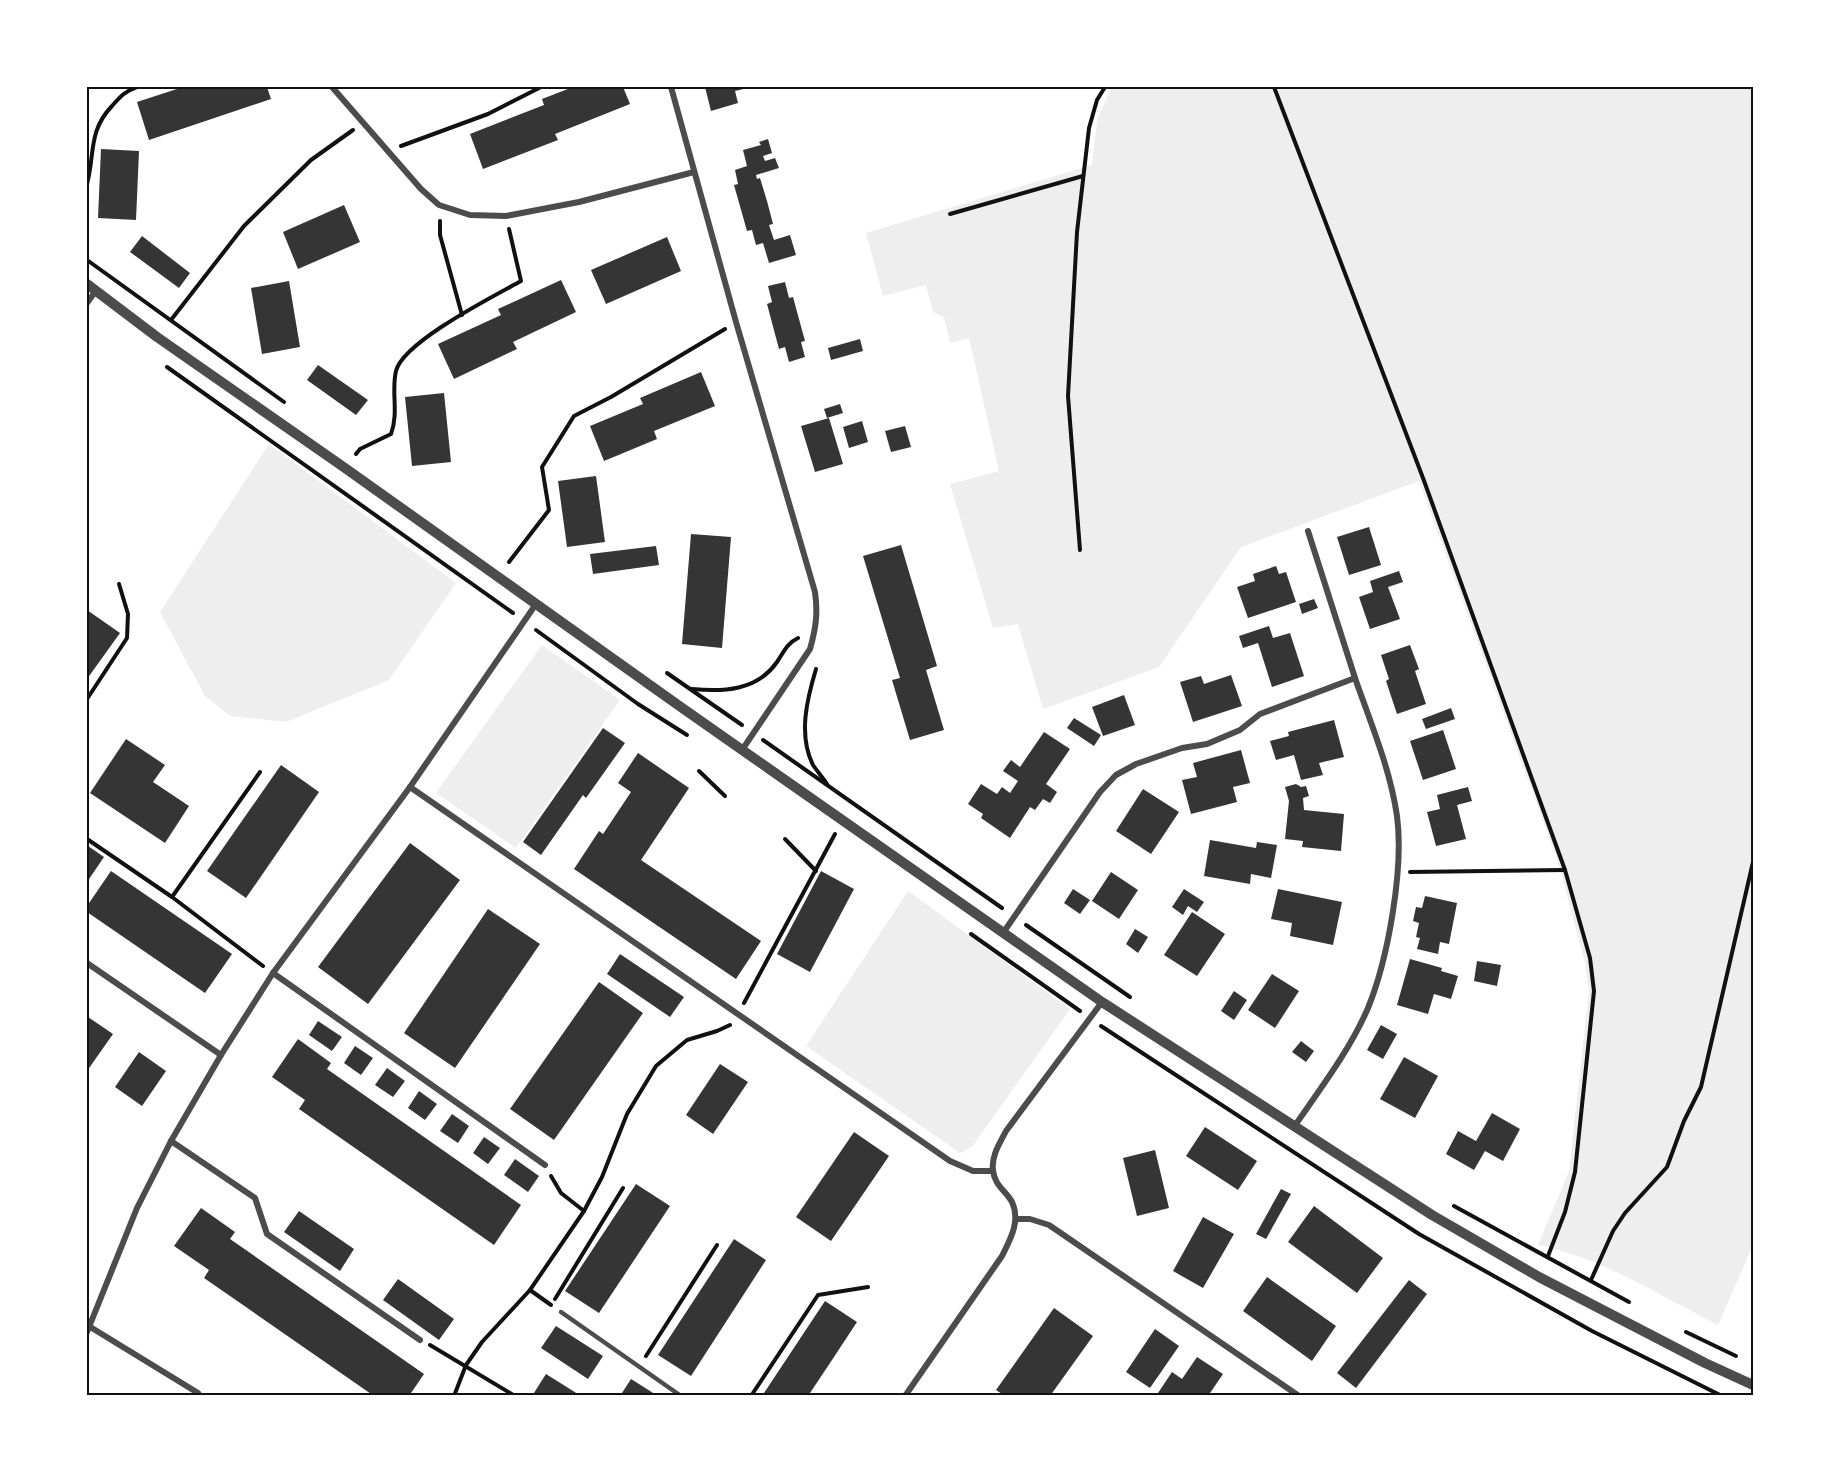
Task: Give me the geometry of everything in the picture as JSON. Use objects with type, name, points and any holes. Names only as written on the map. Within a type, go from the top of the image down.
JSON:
[{"type":"street","points":[[332,87],[421,189],[439,205],[470,215],[506,216],[579,202],[694,172]]},
{"type":"street","points":[[671,87],[818,610],[816,630],[810,648],[742,750]]},
{"type":"street","points":[[87,303],[91,288],[742,750],[1102,1002],[1294,1128],[1432,1215],[1539,1277],[1705,1363],[1753,1385]]},
{"type":"street","points":[[1294,1128],[1345,1050],[1368,1008],[1387,950],[1397,872],[1397,819],[1390,776],[1355,678],[1308,531]]},
{"type":"street","points":[[200,1396],[198,1392],[88,1328],[137,1208],[171,1141],[221,1055],[273,973],[410,787],[536,604]]},
{"type":"street","points":[[1004,933],[1100,792],[1116,775],[1136,764],[1182,748],[1207,744],[1240,730],[1260,714],[1355,678]]},
{"type":"street","points":[[410,787],[950,1161],[973,1171],[993,1171]]},
{"type":"street","points":[[87,963],[221,1055]]},
{"type":"street","points":[[273,973],[545,1165]]},
{"type":"street","points":[[905,1396],[1002,1256],[1012,1237],[1016,1219],[1012,1202],[999,1187],[993,1171],[994,1154],[1006,1131],[1102,1002]]},
{"type":"street","points":[[171,1141],[255,1198],[267,1234],[420,1340]]},
{"type":"street","points":[[1016,1219],[1030,1219],[1049,1225],[1299,1396]]},
{"type":"lane","points":[[561,1312],[681,1396]]},
{"type":"path","points":[[87,184],[93,137],[101,117],[126,91],[137,87]]},
{"type":"path","points":[[388,151],[488,114],[541,87]]},
{"type":"path","points":[[1080,550],[1068,396],[1077,232],[1083,176],[1089,128],[1105,87]]},
{"type":"path","points":[[1274,87],[1423,478],[1565,870],[1590,958],[1594,991],[1575,1172],[1565,1212],[1548,1256]]},
{"type":"path","points":[[171,320],[244,226],[311,160],[363,123]]},
{"type":"path","points":[[950,214],[1083,176]]},
{"type":"path","points":[[439,205],[440,235],[462,315]]},
{"type":"path","points":[[347,447],[356,454],[360,449],[391,434],[395,423],[396,371],[399,363],[427,335],[521,281],[506,216]]},
{"type":"path","points":[[87,260],[291,407]]},
{"type":"path","points":[[518,568],[509,562],[549,510],[542,467],[574,416],[611,397],[736,322]]},
{"type":"path","points":[[87,699],[127,638],[128,614],[119,584]]},
{"type":"path","points":[[690,689],[721,691],[751,684],[766,675],[777,663],[788,643],[816,630]]},
{"type":"path","points":[[819,662],[808,697],[805,718],[813,764],[829,787]]},
{"type":"path","points":[[664,672],[1132,999]]},
{"type":"path","points":[[699,771],[725,796]]},
{"type":"path","points":[[172,897],[260,772]]},
{"type":"path","points":[[454,1396],[466,1365],[482,1342],[530,1290],[584,1211],[602,1177],[627,1114],[656,1066],[687,1040],[729,1025],[737,1014],[835,834]]},
{"type":"path","points":[[87,839],[172,897],[273,973]]},
{"type":"path","points":[[785,839],[816,870]]},
{"type":"path","points":[[1591,1280],[1613,1231],[1625,1213],[1667,1167],[1684,1121],[1701,1087],[1753,862]]},
{"type":"path","points":[[1397,872],[1565,870]]},
{"type":"path","points":[[545,1165],[561,1193],[584,1211]]},
{"type":"path","points":[[551,1305],[623,1188]]},
{"type":"path","points":[[1449,1203],[1636,1306]]},
{"type":"path","points":[[639,1366],[717,1245]]},
{"type":"path","points":[[751,1396],[818,1295],[868,1287]]},
{"type":"path","points":[[530,1290],[561,1312]]},
{"type":"path","points":[[1684,1331],[1743,1360]]},
{"type":"path","points":[[420,1340],[466,1365],[515,1396]]},
{"type":"shaded area","points":[[1111,87],[1753,87],[1753,1245],[1718,1325],[1608,1268],[1538,1245],[1569,1171],[1589,991],[1584,959],[1558,862],[1419,481],[1241,547],[1159,667],[1043,709],[1018,624],[993,628],[950,484],[999,471],[969,338],[950,343],[944,317],[933,312],[926,285],[883,296],[866,233],[1092,165],[1097,121]]},
{"type":"shaded area","points":[[269,444],[456,583],[389,680],[286,722],[230,716],[205,696],[160,612]]},
{"type":"shaded area","points":[[542,645],[620,700],[516,848],[436,793]]},
{"type":"shaded area","points":[[908,891],[1070,1009],[972,1147],[960,1153],[806,1046]]},
{"type":"building","points":[[183,87],[267,87],[271,99],[149,140],[137,102]]},
{"type":"building","points":[[573,87],[623,87],[630,104],[555,134],[558,140],[483,169],[470,134],[544,105],[542,99]]},
{"type":"building","points":[[705,87],[748,88],[735,91],[738,103],[711,111]]},
{"type":"building","points":[[768,139],[772,153],[763,156],[765,161],[775,158],[779,168],[756,175],[757,179],[760,178],[767,201],[773,224],[769,225],[774,240],[790,235],[796,255],[769,263],[763,243],[756,245],[752,230],[747,231],[734,185],[738,184],[735,170],[747,166],[743,150],[761,145],[759,142]]},
{"type":"building","points":[[101,149],[139,151],[136,220],[98,218]]},
{"type":"building","points":[[344,205],[360,242],[298,269],[283,232]]},
{"type":"building","points":[[142,236],[190,273],[179,288],[130,252]]},
{"type":"building","points":[[667,237],[681,271],[606,304],[591,270]]},
{"type":"building","points":[[561,280],[576,312],[513,342],[517,349],[454,379],[438,344],[501,315],[498,309]]},
{"type":"building","points":[[289,281],[300,347],[262,354],[251,288]]},
{"type":"building","points":[[785,282],[789,298],[793,297],[805,341],[801,342],[805,357],[789,362],[785,347],[779,349],[767,304],[772,302],[768,286]]},
{"type":"building","points":[[860,339],[863,351],[831,360],[828,348]]},
{"type":"building","points":[[318,365],[368,400],[356,415],[307,380]]},
{"type":"building","points":[[701,372],[715,406],[654,431],[657,439],[604,461],[590,426],[643,404],[640,398]]},
{"type":"building","points":[[444,393],[451,462],[412,466],[405,397]]},
{"type":"building","points":[[840,404],[843,413],[827,418],[824,409]]},
{"type":"building","points":[[829,418],[843,464],[815,472],[801,426]]},
{"type":"building","points":[[862,421],[868,442],[849,448],[843,427]]},
{"type":"building","points":[[905,426],[911,447],[891,452],[885,431]]},
{"type":"building","points":[[596,476],[605,542],[567,547],[558,481]]},
{"type":"building","points":[[1369,527],[1381,565],[1349,575],[1337,537]]},
{"type":"building","points":[[691,534],[731,537],[722,648],[682,644]]},
{"type":"building","points":[[901,545],[937,666],[926,670],[944,730],[910,740],[892,680],[900,678],[863,556]]},
{"type":"building","points":[[656,546],[659,565],[593,574],[590,554]]},
{"type":"building","points":[[1276,566],[1279,574],[1286,572],[1296,602],[1248,618],[1237,587],[1255,581],[1253,574]]},
{"type":"building","points":[[1399,571],[1403,582],[1388,587],[1400,619],[1370,629],[1359,597],[1373,592],[1370,581]]},
{"type":"building","points":[[1314,599],[1318,608],[1302,614],[1299,604]]},
{"type":"building","points":[[87,610],[120,633],[87,679]]},
{"type":"building","points":[[1269,626],[1273,638],[1290,633],[1304,676],[1272,687],[1258,643],[1243,648],[1239,636]]},
{"type":"building","points":[[1410,645],[1419,669],[1415,671],[1426,704],[1397,714],[1386,681],[1389,679],[1381,655]]},
{"type":"building","points":[[1231,675],[1242,706],[1193,722],[1180,682],[1201,676],[1204,684]]},
{"type":"building","points":[[1124,695],[1135,725],[1103,736],[1092,707]]},
{"type":"building","points":[[1451,708],[1455,719],[1426,729],[1422,719]]},
{"type":"building","points":[[1074,718],[1101,735],[1094,746],[1067,728]]},
{"type":"building","points":[[1334,720],[1344,757],[1319,763],[1323,775],[1301,780],[1294,755],[1276,760],[1270,741],[1289,736],[1288,732]]},
{"type":"building","points":[[603,728],[625,743],[586,798],[583,795],[541,855],[523,842]]},
{"type":"building","points":[[1443,730],[1456,769],[1423,780],[1410,741]]},
{"type":"building","points":[[1044,732],[1070,749],[1046,784],[1057,792],[1050,803],[1043,799],[1035,810],[1030,807],[1010,838],[981,818],[983,814],[968,804],[981,784],[997,794],[1002,787],[1010,793],[1018,781],[1003,771],[1011,760],[1020,767]]},
{"type":"building","points":[[126,739],[165,765],[153,782],[189,806],[165,843],[90,793]]},
{"type":"building","points":[[1241,750],[1250,783],[1233,787],[1237,802],[1191,814],[1182,780],[1197,777],[1193,763]]},
{"type":"building","points":[[638,753],[689,788],[641,860],[761,941],[736,979],[574,869],[599,831],[603,834],[631,792],[618,783]]},
{"type":"building","points":[[281,765],[319,792],[246,898],[207,871]]},
{"type":"building","points":[[1296,784],[1301,787],[1306,786],[1309,796],[1303,798],[1304,810],[1344,814],[1341,851],[1302,847],[1303,841],[1285,839],[1289,801],[1285,787]]},
{"type":"building","points":[[1468,787],[1472,801],[1457,805],[1466,839],[1436,846],[1427,812],[1440,809],[1437,795]]},
{"type":"building","points":[[1143,789],[1179,812],[1151,854],[1116,831]]},
{"type":"building","points":[[1210,840],[1256,848],[1257,842],[1277,845],[1271,878],[1251,874],[1250,884],[1204,876]]},
{"type":"building","points":[[410,843],[460,880],[368,1004],[318,967]]},
{"type":"building","points":[[88,846],[104,857],[87,882],[87,848]]},
{"type":"building","points":[[111,871],[232,954],[205,993],[87,912],[87,906]]},
{"type":"building","points":[[821,871],[854,889],[810,972],[777,954]]},
{"type":"building","points":[[1111,872],[1138,890],[1119,919],[1092,901]]},
{"type":"building","points":[[1073,889],[1090,900],[1080,914],[1064,903]]},
{"type":"building","points":[[1184,889],[1204,902],[1197,912],[1188,906],[1183,915],[1172,907]]},
{"type":"building","points":[[1278,889],[1342,902],[1333,945],[1290,936],[1292,923],[1271,919]]},
{"type":"building","points":[[1425,896],[1457,903],[1449,944],[1440,942],[1438,954],[1417,949],[1420,938],[1416,937],[1419,923],[1413,921],[1416,907],[1422,908]]},
{"type":"building","points":[[488,909],[540,944],[455,1068],[404,1033]]},
{"type":"building","points":[[1192,912],[1225,934],[1197,976],[1164,955]]},
{"type":"building","points":[[1135,929],[1148,937],[1138,953],[1126,944]]},
{"type":"building","points":[[620,954],[684,997],[670,1017],[607,974]]},
{"type":"building","points":[[1410,959],[1442,968],[1441,971],[1458,976],[1451,999],[1434,994],[1428,1014],[1397,1005]]},
{"type":"building","points":[[1477,961],[1501,965],[1497,986],[1474,981]]},
{"type":"building","points":[[1272,974],[1299,991],[1275,1028],[1248,1010]]},
{"type":"building","points":[[599,982],[643,1013],[554,1140],[510,1109]]},
{"type":"building","points":[[1234,991],[1247,1000],[1234,1020],[1221,1011]]},
{"type":"building","points":[[87,1018],[113,1034],[87,1071]]},
{"type":"building","points":[[318,1021],[342,1037],[332,1051],[309,1035]]},
{"type":"building","points":[[1381,1025],[1397,1034],[1383,1059],[1367,1050]]},
{"type":"building","points":[[298,1039],[331,1063],[327,1069],[521,1205],[494,1245],[299,1109],[305,1100],[272,1077]]},
{"type":"building","points":[[1301,1041],[1314,1051],[1306,1062],[1292,1052]]},
{"type":"building","points":[[355,1046],[373,1058],[361,1075],[344,1063]]},
{"type":"building","points":[[139,1052],[166,1071],[142,1106],[115,1087]]},
{"type":"building","points":[[1404,1057],[1438,1076],[1415,1118],[1380,1099]]},
{"type":"building","points":[[720,1064],[748,1082],[713,1134],[686,1115]]},
{"type":"building","points":[[387,1068],[405,1081],[393,1097],[375,1085]]},
{"type":"building","points":[[419,1091],[437,1104],[425,1120],[408,1108]]},
{"type":"building","points":[[1492,1113],[1520,1129],[1503,1161],[1485,1151],[1474,1170],[1446,1154],[1458,1131],[1476,1141]]},
{"type":"building","points":[[452,1114],[469,1126],[458,1143],[440,1131]]},
{"type":"building","points":[[1205,1127],[1257,1161],[1238,1190],[1186,1156]]},
{"type":"building","points":[[854,1132],[889,1156],[831,1241],[796,1217]]},
{"type":"building","points":[[484,1137],[500,1148],[488,1164],[473,1153]]},
{"type":"building","points":[[1155,1150],[1169,1208],[1137,1216],[1123,1158]]},
{"type":"building","points":[[515,1159],[539,1176],[528,1192],[504,1175]]},
{"type":"building","points":[[636,1184],[670,1206],[599,1313],[565,1291]]},
{"type":"building","points":[[1281,1189],[1291,1194],[1266,1239],[1256,1234]]},
{"type":"building","points":[[1314,1206],[1383,1258],[1357,1293],[1288,1242]]},
{"type":"building","points":[[201,1208],[235,1232],[230,1239],[424,1374],[409,1396],[374,1396],[204,1278],[209,1270],[174,1246]]},
{"type":"building","points":[[299,1211],[354,1249],[340,1271],[284,1232]]},
{"type":"building","points":[[1203,1217],[1234,1234],[1203,1288],[1173,1271]]},
{"type":"building","points":[[734,1239],[766,1260],[691,1376],[658,1355]]},
{"type":"building","points":[[1267,1277],[1336,1326],[1312,1361],[1243,1311]]},
{"type":"building","points":[[398,1279],[454,1319],[439,1340],[383,1300]]},
{"type":"building","points":[[1409,1280],[1427,1294],[1356,1388],[1337,1373]]},
{"type":"building","points":[[825,1301],[857,1322],[832,1360],[808,1396],[762,1396]]},
{"type":"building","points":[[1054,1308],[1093,1336],[1050,1396],[1005,1396],[996,1390]]},
{"type":"building","points":[[556,1326],[603,1356],[588,1379],[541,1348]]},
{"type":"building","points":[[1155,1329],[1179,1346],[1150,1388],[1126,1372]]},
{"type":"building","points":[[1197,1357],[1223,1374],[1208,1396],[1156,1396],[1172,1372],[1182,1379]]},
{"type":"building","points":[[546,1374],[581,1396],[532,1396]]},
{"type":"building","points":[[631,1379],[658,1396],[620,1396]]}]
